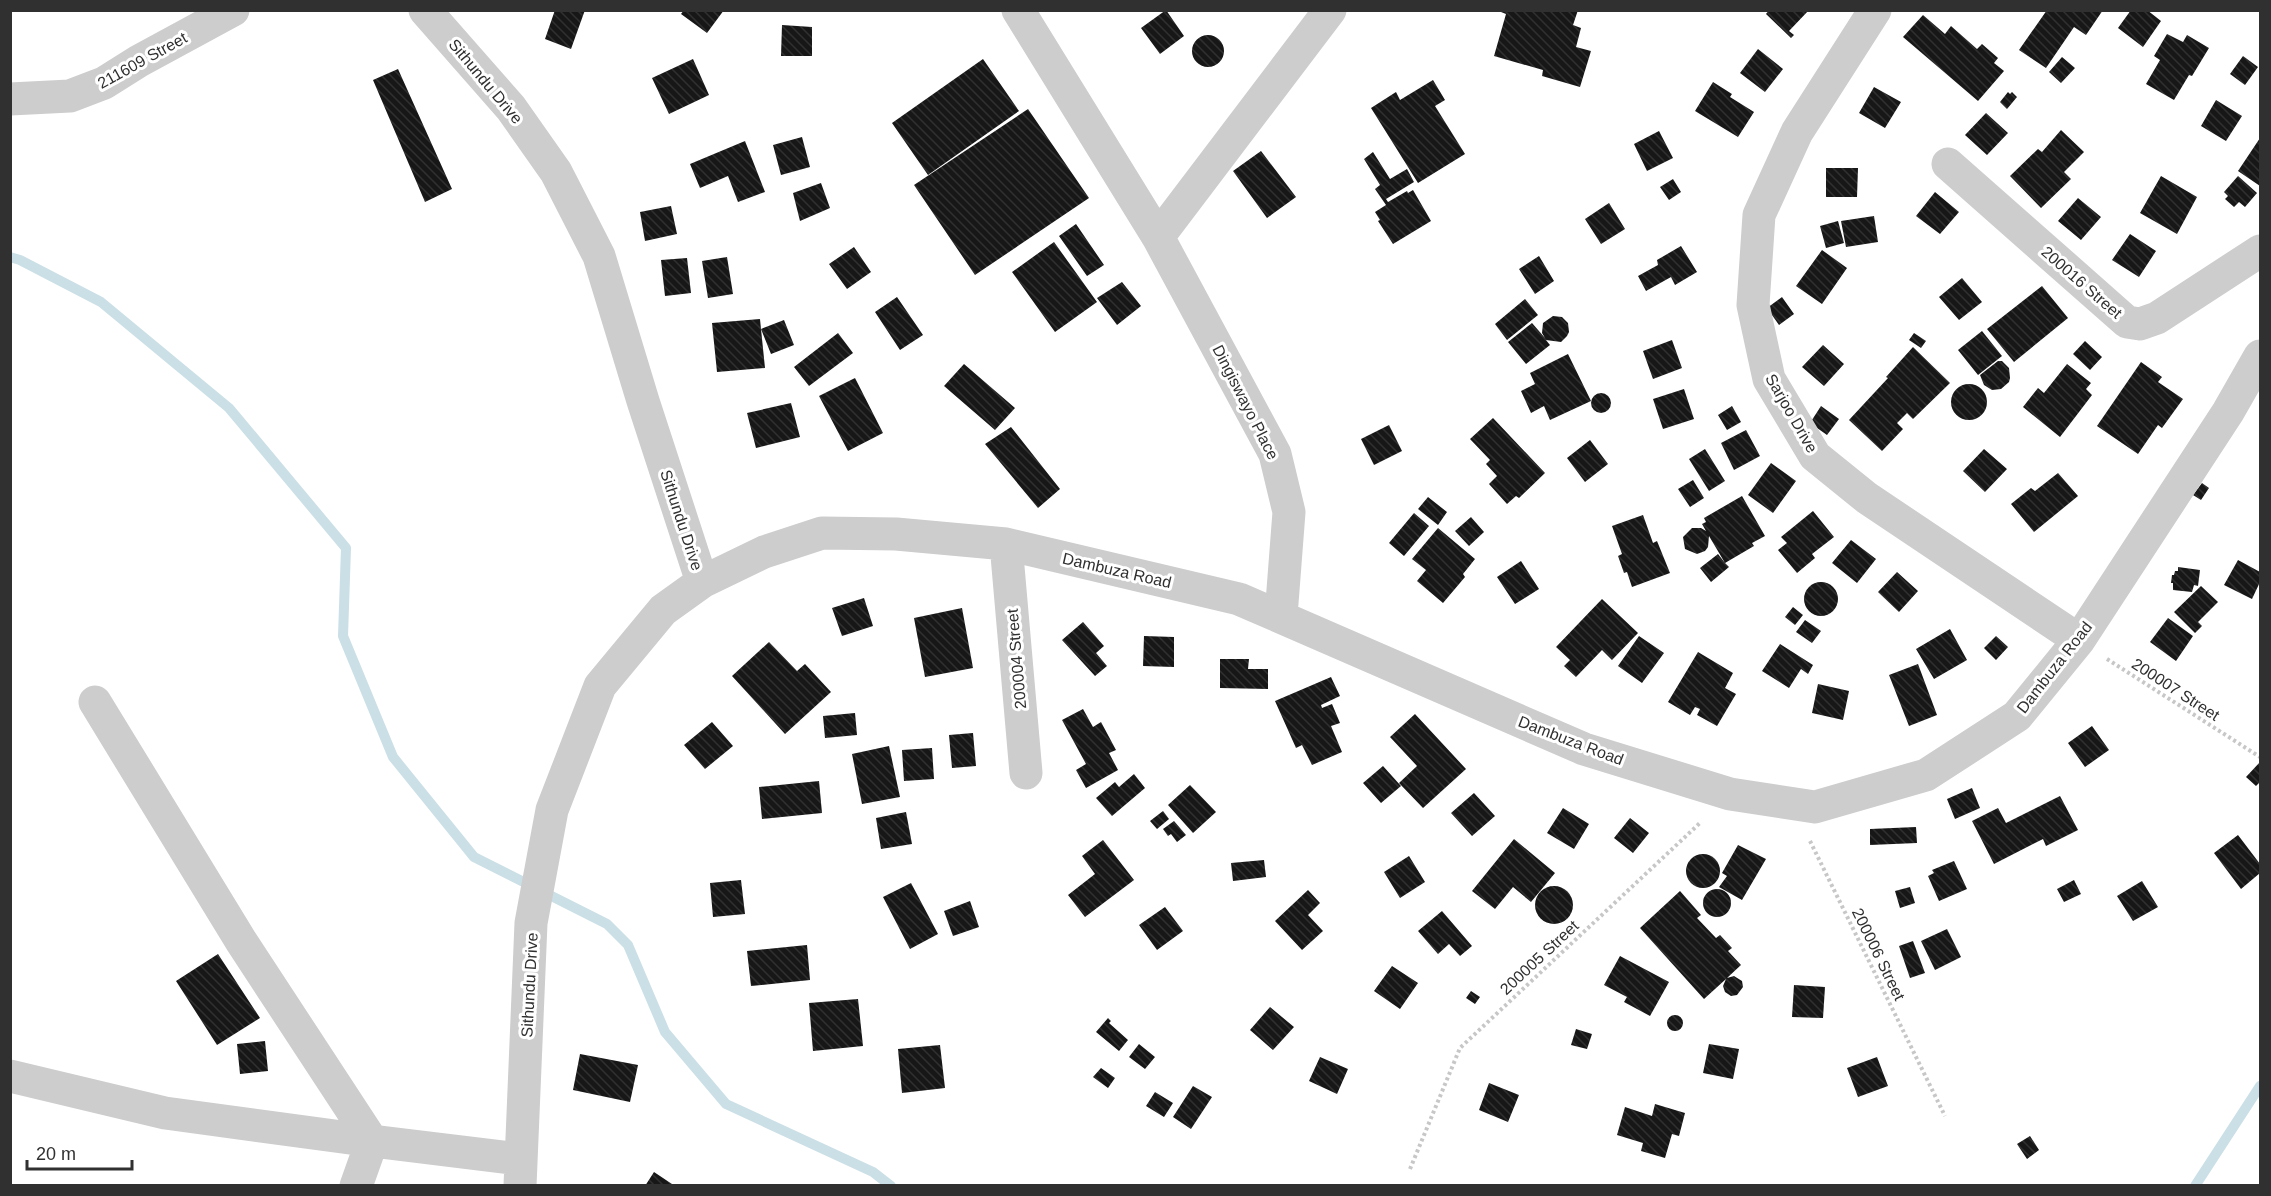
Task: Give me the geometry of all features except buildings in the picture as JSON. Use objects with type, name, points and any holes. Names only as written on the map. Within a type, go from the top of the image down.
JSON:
[{"type":"street","name":"211609 Street","points":[[10,99],[70,96],[104,83],[139,61],[233,10]]},
{"type":"street","name":"Sithundu Drive","points":[[425,10],[511,108],[543,153],[556,172],[599,256],[702,582],[663,610],[600,686],[552,810],[531,923],[520,1172]]},
{"type":"street","name":"Dingiswayo Place","points":[[1018,10],[1158,237],[1275,454],[1289,512],[1281,616]]},
{"type":"street","points":[[1158,237],[1330,10]]},
{"type":"street","name":"Sarjoo Drive","points":[[1875,10],[1797,132],[1759,215],[1753,305],[1769,380],[1815,456],[1867,498],[2079,640]]},
{"type":"street","name":"200016 Street","points":[[1948,164],[2127,322],[2140,324],[2157,318],[2260,251]]},
{"type":"street","name":"Dambuza Road","points":[[702,582],[764,552],[822,533],[896,534],[1006,544],[1239,599],[1584,749],[1730,794],[1815,807],[1926,775],[2018,716],[2079,640],[2228,412],[2260,356]]},
{"type":"street","name":"200004 Street","points":[[1006,544],[1026,773]]},
{"type":"street","points":[[95,702],[241,941],[372,1141]]},
{"type":"street","points":[[10,1076],[165,1113],[372,1141],[520,1172]]},
{"type":"street","points":[[356,1185],[372,1141]]},
{"type":"path","name":"200007 Street","points":[[2079,640],[2260,757]]},
{"type":"path","name":"200005 Street","points":[[1410,1169],[1460,1048],[1730,794]]},
{"type":"path","name":"200006 Street","points":[[1791,802],[1945,1116]]},
{"type":"waterway","points":[[10,257],[101,302],[229,408],[346,548],[343,636],[393,757],[474,857],[607,924],[628,945],[665,1032],[726,1104],[873,1172],[891,1186]]},
{"type":"waterway","points":[[2195,1186],[2260,1086]]}]
